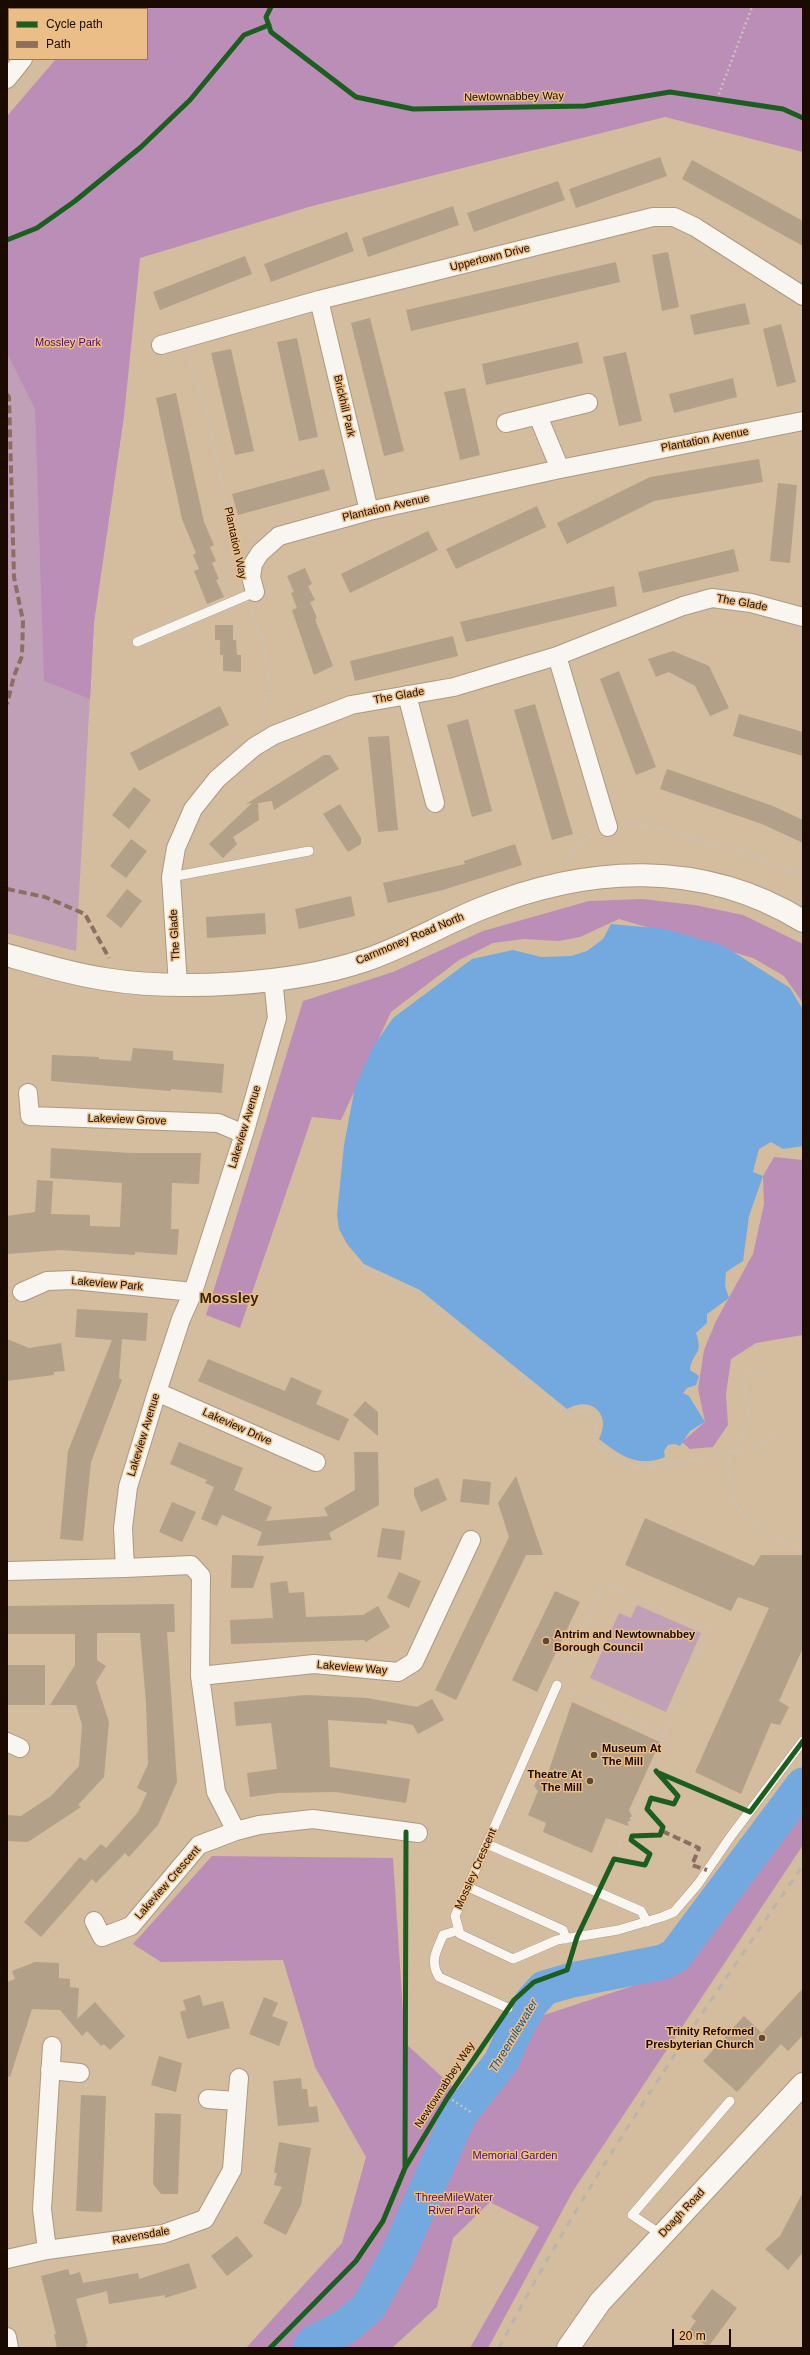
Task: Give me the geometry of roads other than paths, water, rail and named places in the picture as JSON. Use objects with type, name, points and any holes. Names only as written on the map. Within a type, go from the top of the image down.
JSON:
[{"type":"street","points":[[7,79],[22,60]]},
{"type":"street","name":"Uppertown Drive","points":[[161,345],[319,300],[653,217],[674,218],[695,227],[803,296]]},
{"type":"street","name":"Brickhill Park","points":[[319,300],[369,511]]},
{"type":"street","points":[[506,423],[588,403]]},
{"type":"street","points":[[538,416],[560,469]]},
{"type":"street","name":"Plantation Avenue","points":[[250,593],[253,564],[260,553],[278,536],[369,511],[560,469],[803,421]]},
{"type":"street","name":"The Glade","points":[[178,985],[171,877],[176,848],[192,809],[217,779],[254,747],[274,735],[351,705],[454,686],[557,656],[683,606],[712,598],[751,603],[803,616]]},
{"type":"street","points":[[557,656],[608,827]]},
{"type":"street","points":[[407,695],[435,803]]},
{"type":"street","name":"Carnmoney Road North","points":[[7,955],[102,979],[138,984],[178,985],[273,979],[363,961],[480,909],[520,894],[560,884],[633,874],[670,875],[712,882],[748,893],[784,909],[803,921]]},
{"type":"street","name":"Lakeview Avenue","points":[[125,1568],[123,1528],[128,1487],[157,1392],[182,1319],[193,1292],[244,1134],[277,1018],[273,979]]},
{"type":"street","name":"Lakeview Grove","points":[[28,1093],[30,1116],[218,1123],[244,1134]]},
{"type":"street","name":"Lakeview Park","points":[[22,1292],[47,1281],[73,1280],[193,1292]]},
{"type":"street","name":"Lakeview Drive","points":[[157,1392],[316,1462]]},
{"type":"street","name":"Lakeview Way","points":[[200,1676],[314,1664],[398,1672],[414,1662],[471,1540]]},
{"type":"street","points":[[7,1571],[191,1565],[201,1576],[200,1676],[216,1792],[236,1830]]},
{"type":"street","name":"Lakeview Crescent","points":[[94,1921],[102,1937],[131,1926],[199,1845],[236,1830],[258,1825],[313,1819],[418,1833]]},
{"type":"street","points":[[47,2250],[42,2209],[52,2046]]},
{"type":"street","points":[[50,2070],[80,2073]]},
{"type":"street","name":"Ravensdale","points":[[7,2259],[47,2250],[163,2234],[205,2219],[232,2170],[239,2078]]},
{"type":"street","name":"Doagh Road","points":[[568,2348],[600,2302],[803,2084]]},
{"type":"street","points":[[208,2099],[237,2101]]},
{"type":"street","points":[[7,2337],[9,2348]]},
{"type":"lane","points":[[137,642],[250,593]]},
{"type":"lane","points":[[171,877],[309,851]]},
{"type":"lane","name":"Mossley Crescent","points":[[459,1930],[455,1916],[557,1685]]},
{"type":"lane","points":[[508,2008],[439,1977],[435,1970],[433,1961],[444,1935],[459,1930],[460,1934],[513,1960],[566,1939],[618,1930],[647,1922],[674,1912],[698,1884],[747,1811],[803,1741]]},
{"type":"lane","points":[[487,1844],[641,1911],[647,1922]]},
{"type":"lane","points":[[468,1887],[563,1930],[566,1939]]},
{"type":"lane","points":[[662,2235],[632,2215],[730,2101]]},
{"type":"water","points":[[611,924],[665,929],[724,946],[790,988],[803,1010],[803,1146],[783,1149],[771,1142],[759,1149],[753,1172],[763,1176],[749,1216],[743,1261],[726,1272],[725,1286],[729,1298],[707,1314],[707,1323],[696,1333],[699,1346],[690,1370],[699,1376],[696,1385],[687,1388],[683,1393],[689,1396],[705,1422],[690,1431],[680,1446],[675,1444],[668,1445],[664,1451],[665,1457],[646,1461],[638,1461],[622,1455],[599,1439],[603,1422],[597,1409],[584,1404],[576,1405],[567,1409],[420,1290],[364,1264],[347,1244],[339,1229],[337,1214],[344,1145],[355,1087],[373,1047],[393,1018],[472,959],[513,950],[541,957],[571,956],[587,951],[603,939]]},
{"type":"waterway","name":"Threemilewater","points":[[310,2348],[315,2342],[345,2327],[369,2306],[399,2252],[459,2115],[501,2062],[519,2022],[531,2003],[544,1988],[572,1980],[663,1962],[675,1956],[803,1785]]},
{"type":"railway","points":[[499,2348],[533,2285],[606,2162],[683,2042],[803,1865]]},
{"type":"place","name":"Antrim and Newtownabbey Borough Council","points":[[546,1641]]},
{"type":"place","name":"Museum At The Mill","points":[[594,1755]]},
{"type":"place","name":"Theatre At The Mill","points":[[590,1781]]},
{"type":"place","name":"Trinity Reformed Presbyterian Church","points":[[762,2038]]},
{"type":"district","name":"Mossley","points":[[229,1299]]},
{"type":"park label","name":"Mossley Park","points":[[68,343]]},
{"type":"park label","name":"Memorial Garden","points":[[515,2156]]},
{"type":"park label","name":"ThreeMileWater River Park","points":[[454,2204]]}]
